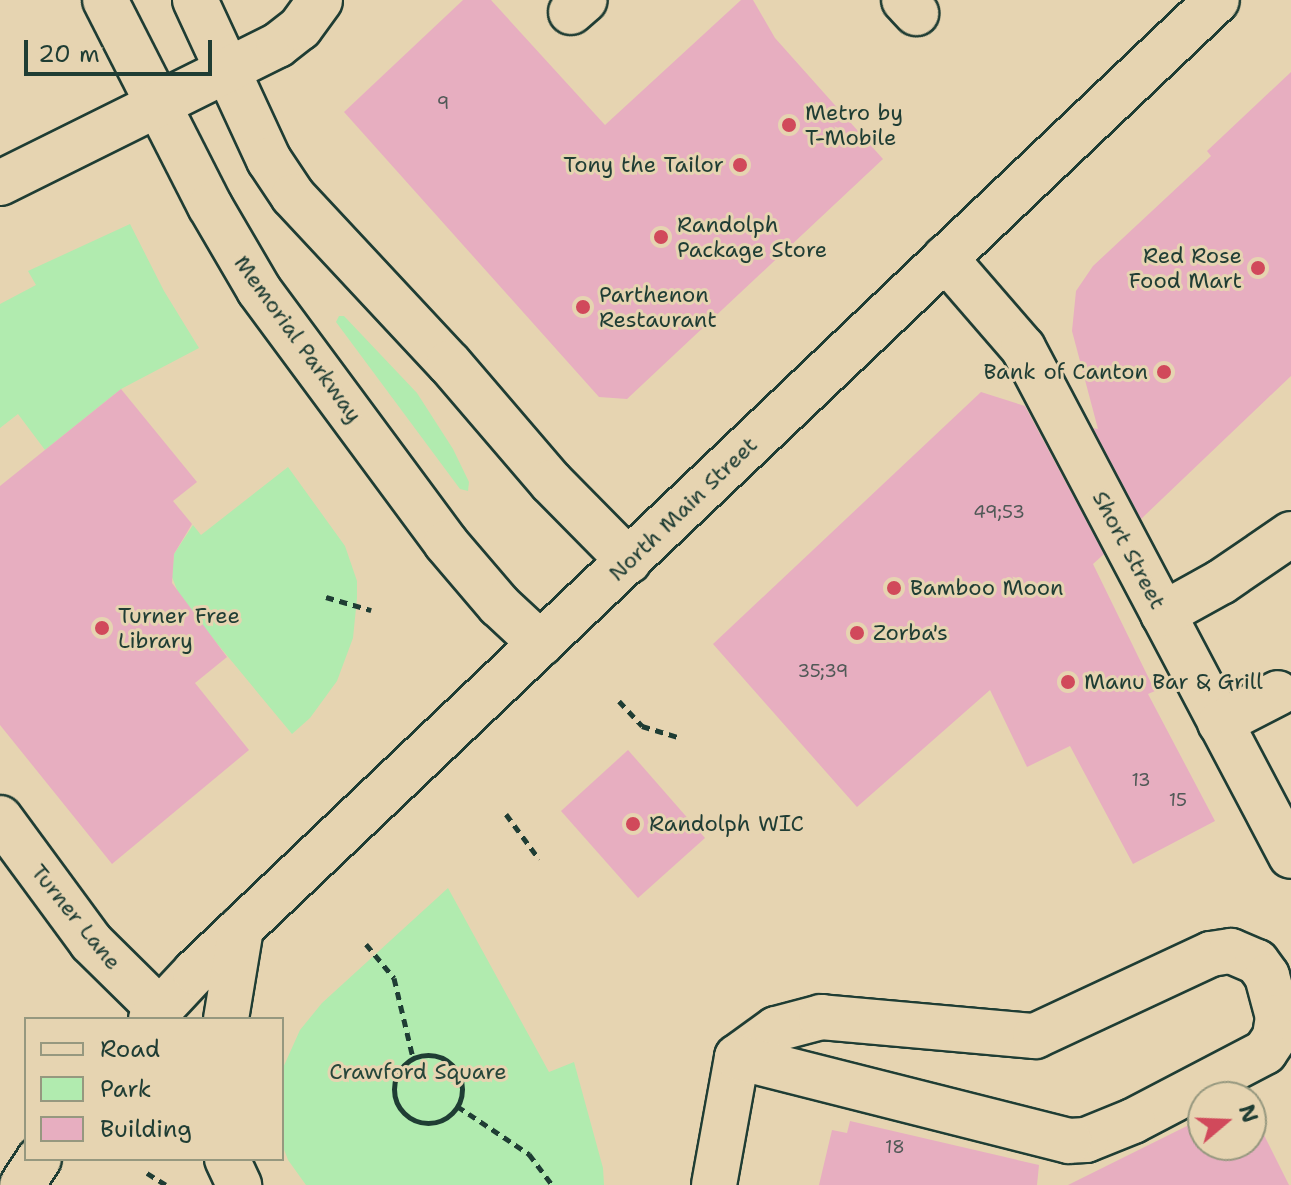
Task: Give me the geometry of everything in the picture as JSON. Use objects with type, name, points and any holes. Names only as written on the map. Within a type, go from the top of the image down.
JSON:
[{"type":"street","name":"Memorial Parkway","points":[[105,0],[235,252],[259,290],[446,543],[499,605],[541,644]]},
{"type":"street","points":[[195,0],[269,160],[293,196],[449,363],[551,482],[629,561]]},
{"type":"street","points":[[0,183],[291,36],[320,0]]},
{"type":"street","name":"North Main Street","points":[[155,1014],[241,928],[1217,0]]},
{"type":"street","name":"Short Street","points":[[945,258],[1023,348],[1291,856]]},
{"type":"street","points":[[1163,614],[1221,582],[1291,534]]},
{"type":"street","points":[[1220,723],[1278,693]]},
{"type":"street","name":"Turner Lane","points":[[0,818],[91,942],[155,1014]]},
{"type":"street","points":[[226,1017],[241,928]]},
{"type":"street","points":[[714,1185],[737,1057],[776,1029],[821,1017],[1035,1036],[1211,954],[1231,951],[1257,962],[1267,976],[1278,1017],[1275,1037],[1265,1052],[1133,1121],[1086,1140],[1069,1141],[737,1057]]},
{"type":"street","points":[[22,1185],[38,1161]]},
{"type":"street","points":[[228,1161],[239,1185]]},
{"type":"path","points":[[326,597],[371,610]]},
{"type":"path","points":[[619,701],[642,726],[677,737]]},
{"type":"path","points":[[506,814],[539,859]]},
{"type":"path","points":[[366,944],[394,978],[413,1058]]},
{"type":"path","points":[[434,1056],[453,1066],[462,1086],[457,1106],[441,1121],[431,1124],[411,1119],[396,1103],[394,1082],[405,1063],[413,1058],[434,1056]]},
{"type":"path","points":[[457,1106],[529,1154],[552,1185]]},
{"type":"path","points":[[147,1173],[166,1185]]},
{"type":"green space","points":[[130,224],[164,291],[199,348],[121,389],[45,450],[18,414],[0,428],[0,304],[36,285],[28,271]]},
{"type":"green space","points":[[339,316],[344,316],[417,393],[453,449],[469,482],[468,491],[460,489],[336,322]]},
{"type":"green space","points":[[288,467],[345,546],[357,581],[353,638],[337,681],[310,718],[292,734],[181,600],[172,577],[174,554],[193,525],[201,535]]},
{"type":"green space","name":"Crawford Square","points":[[448,888],[549,1072],[574,1062],[603,1168],[604,1185],[306,1185],[284,1149],[284,1066],[300,1030],[322,1003]]},
{"type":"building","points":[[463,0],[491,0],[605,125],[741,0],[753,0],[775,38],[883,159],[627,399],[599,397],[344,112]]},
{"type":"building","points":[[1291,72],[1291,376],[1141,519],[1093,428],[1098,429],[1072,331],[1076,291],[1093,266],[1211,156],[1207,151]]},
{"type":"building","name":"Turner Free Library","points":[[121,389],[197,482],[173,501],[192,524],[174,554],[172,583],[227,657],[195,683],[249,750],[112,864],[0,725],[0,486]]},
{"type":"building","points":[[981,392],[1025,406],[1104,554],[1093,564],[1155,691],[1148,694],[1215,821],[1133,864],[1070,746],[1027,767],[990,690],[857,807],[713,644]]},
{"type":"building","name":"Randolph WIC","points":[[628,750],[705,838],[638,898],[561,811]]},
{"type":"building","points":[[850,1121],[1039,1165],[1037,1185],[819,1185],[832,1130],[847,1133]]},
{"type":"building","points":[[1187,1126],[1187,1161],[1267,1161],[1267,1141],[1289,1185],[1068,1185]]},
{"type":"place","name":"Metro by T-Mobile","points":[[789,125]]},
{"type":"place","name":"Tony the Tailor","points":[[740,165]]},
{"type":"place","name":"Randolph Package Store","points":[[661,237]]},
{"type":"place","name":"Red Rose Food Mart","points":[[1258,268]]},
{"type":"place","name":"Parthenon Restaurant","points":[[583,307]]},
{"type":"place","name":"Bank of Canton","points":[[1164,372]]},
{"type":"place","name":"Bamboo Moon","points":[[894,588]]},
{"type":"place","name":"Turner Free Library","points":[[102,628]]},
{"type":"place","name":"Zorba's","points":[[857,633]]},
{"type":"place","name":"Manu Bar & Grill","points":[[1068,682]]},
{"type":"place","name":"Randolph WIC","points":[[633,824]]}]
